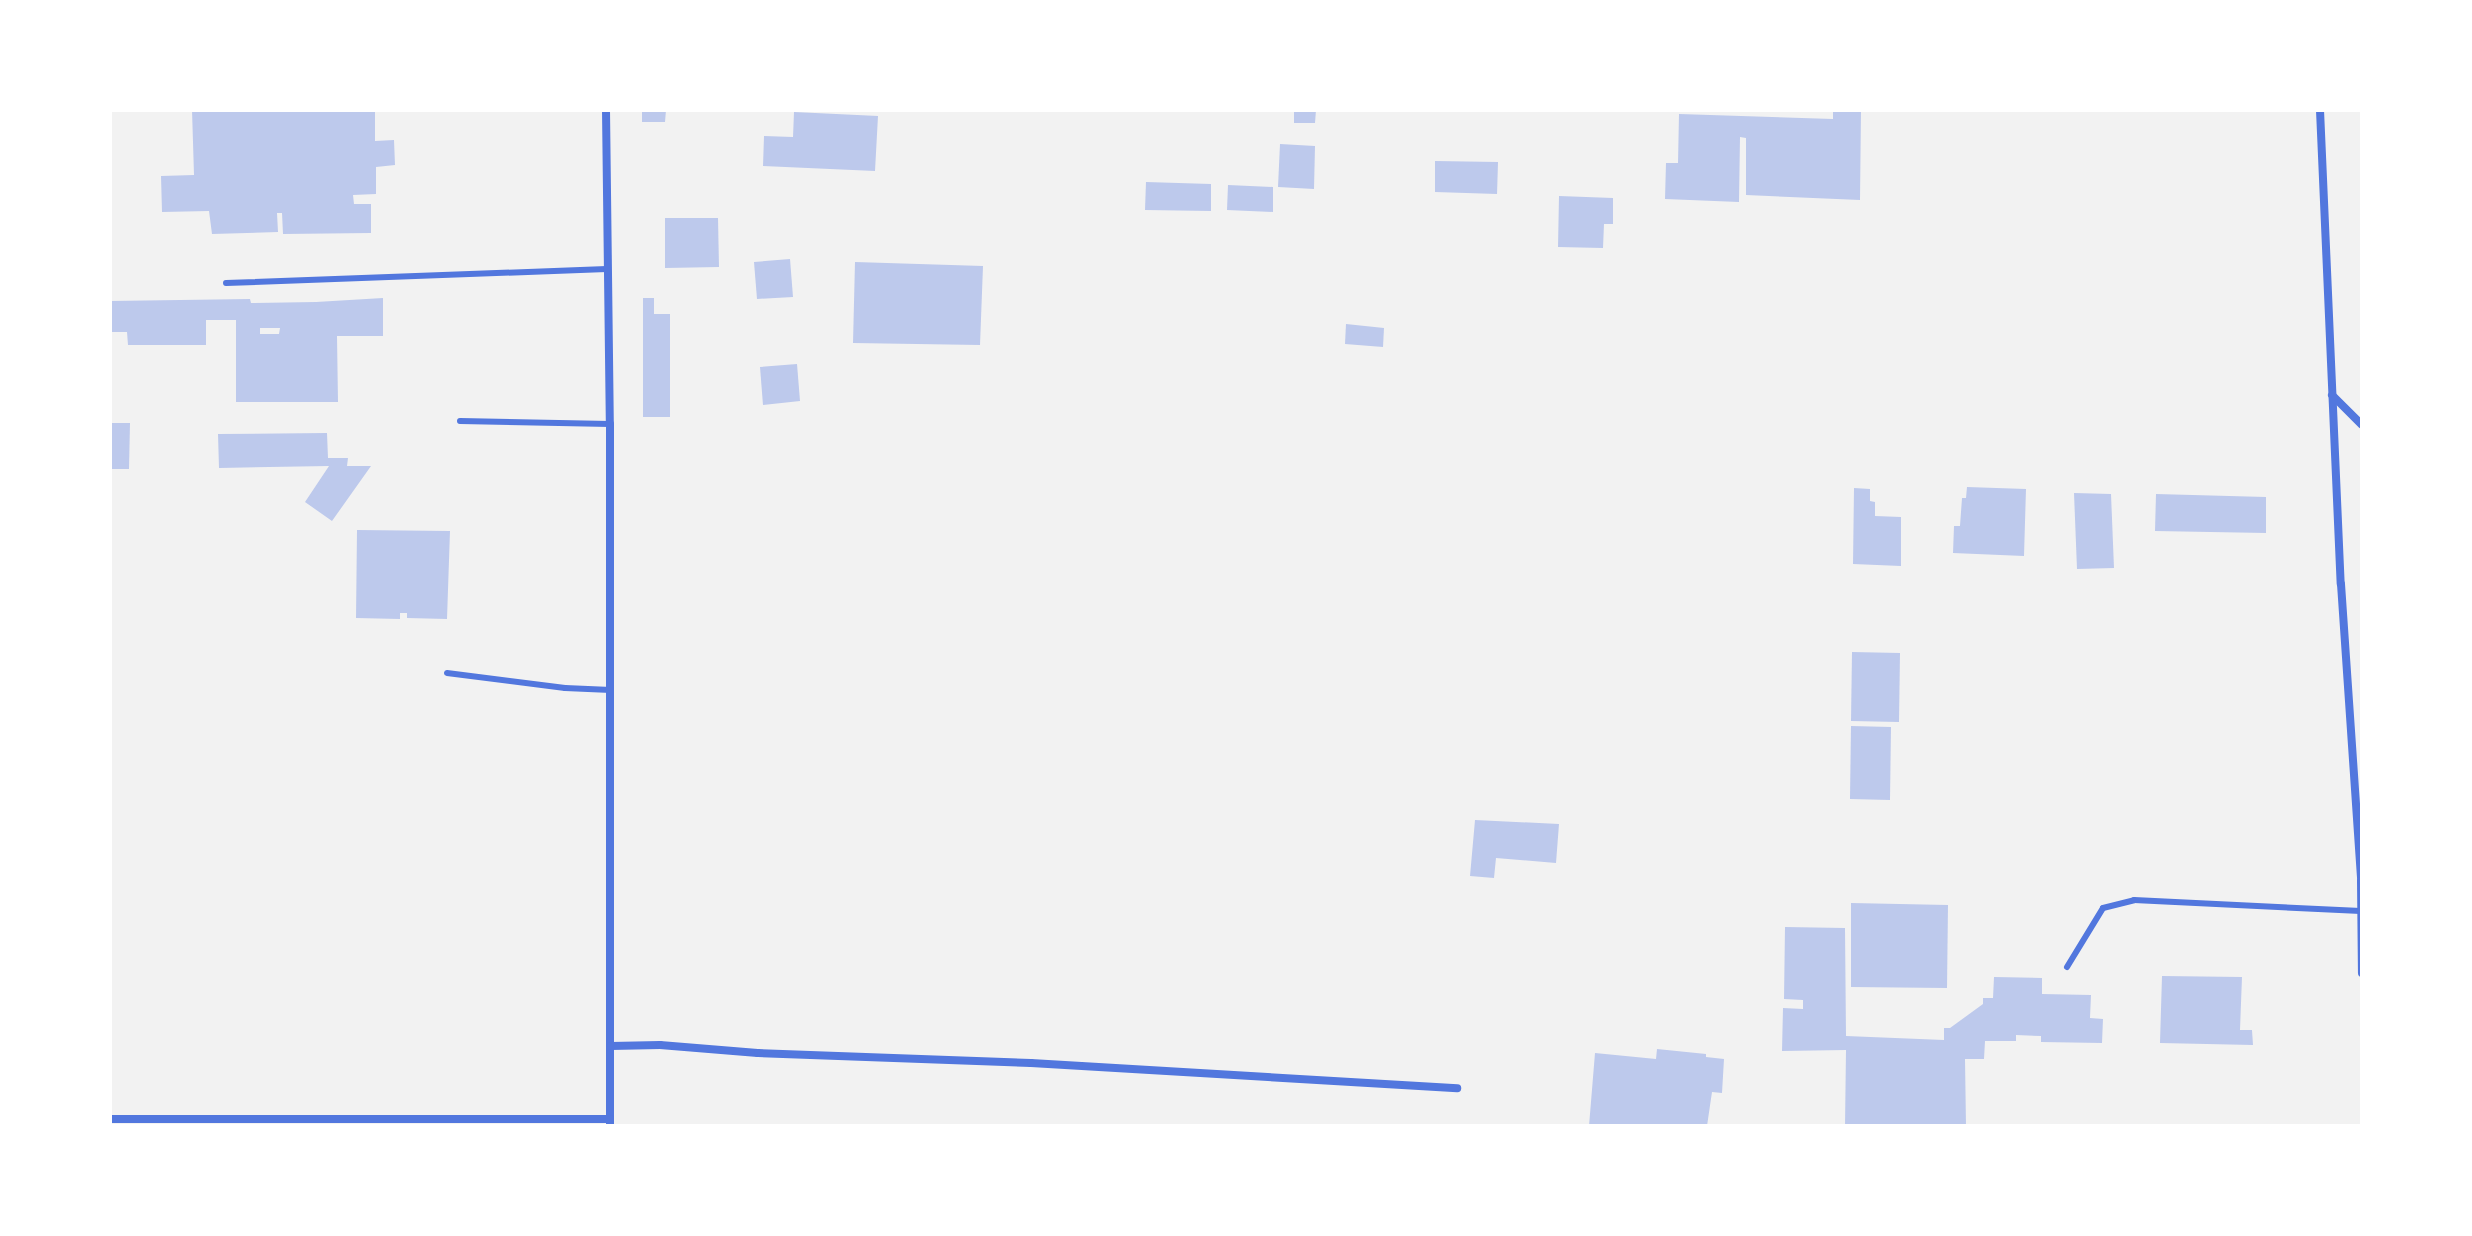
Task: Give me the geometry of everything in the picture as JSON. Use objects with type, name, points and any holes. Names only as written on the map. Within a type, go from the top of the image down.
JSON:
[{"type":"street","points":[[110,1119],[610,1123],[610,424],[606,110]]},
{"type":"street","points":[[2320,110],[2362,973]]},
{"type":"street","points":[[2332,395],[2362,425]]},
{"type":"street","points":[[611,1046],[660,1045],[758,1053],[1031,1063],[1457,1088]]},
{"type":"lane","points":[[226,283],[607,269]]},
{"type":"lane","points":[[460,421],[610,424]]},
{"type":"lane","points":[[447,673],[611,690]]},
{"type":"lane","points":[[2067,967],[2103,908],[2134,900],[2361,911]]},
{"type":"building","points":[[192,110],[375,110],[375,141],[394,140],[395,165],[376,167],[376,194],[353,195],[354,204],[371,204],[371,233],[283,234],[282,213],[277,213],[278,232],[212,234],[209,211],[162,212],[161,176],[194,175]]},
{"type":"building","points":[[642,110],[666,110],[665,122],[642,122]]},
{"type":"building","points":[[1294,110],[1316,110],[1315,123],[1294,123]]},
{"type":"building","points":[[1833,110],[1861,110],[1860,200],[1746,195],[1746,138],[1740,137],[1739,202],[1665,199],[1666,163],[1678,163],[1679,114],[1833,119]]},
{"type":"building","points":[[794,112],[878,116],[875,171],[763,166],[764,136],[793,137]]},
{"type":"building","points":[[1280,144],[1315,146],[1314,189],[1278,187]]},
{"type":"building","points":[[1435,161],[1498,162],[1497,194],[1435,192]]},
{"type":"building","points":[[1146,182],[1211,184],[1211,211],[1145,210]]},
{"type":"building","points":[[1228,185],[1273,187],[1273,212],[1227,210]]},
{"type":"building","points":[[1559,196],[1613,198],[1613,224],[1604,224],[1603,248],[1558,247]]},
{"type":"building","points":[[665,218],[718,218],[719,267],[665,268]]},
{"type":"building","points":[[790,259],[793,297],[757,299],[754,262]]},
{"type":"building","points":[[855,262],[983,266],[980,345],[853,343]]},
{"type":"building","points":[[383,298],[383,336],[337,336],[338,402],[236,402],[236,320],[206,320],[206,345],[128,345],[127,332],[110,332],[110,301],[250,299],[251,303]],"holes":[[[260,328],[280,328],[279,334],[260,334]]]},
{"type":"building","points":[[643,298],[654,298],[654,314],[670,314],[670,417],[643,417]]},
{"type":"building","points":[[1346,324],[1384,328],[1383,347],[1345,344]]},
{"type":"building","points":[[797,364],[800,401],[763,405],[760,367]]},
{"type":"building","points":[[110,423],[130,423],[129,469],[110,469]]},
{"type":"building","points":[[327,433],[328,458],[348,458],[347,466],[371,466],[332,521],[305,502],[329,466],[219,468],[218,434]]},
{"type":"building","points":[[1967,487],[2026,489],[2024,556],[1953,553],[1954,526],[1960,526],[1962,498],[1966,498]]},
{"type":"building","points":[[1854,488],[1870,489],[1870,501],[1875,502],[1875,516],[1901,517],[1901,566],[1853,564]]},
{"type":"building","points":[[2074,493],[2111,494],[2114,568],[2077,569]]},
{"type":"building","points":[[2156,494],[2266,497],[2266,533],[2155,531]]},
{"type":"building","points":[[357,530],[450,531],[447,619],[407,618],[407,613],[400,613],[400,619],[356,618]]},
{"type":"building","points":[[1852,652],[1900,653],[1899,722],[1851,721]]},
{"type":"building","points":[[1851,726],[1891,727],[1890,800],[1850,799]]},
{"type":"building","points":[[1475,820],[1559,824],[1556,863],[1496,858],[1494,878],[1470,876]]},
{"type":"building","points":[[1851,903],[1948,905],[1947,988],[1851,987]]},
{"type":"building","points":[[1785,927],[1845,928],[1846,1036],[1944,1040],[1944,1028],[1950,1028],[1983,1004],[1983,998],[1993,998],[1994,977],[2042,978],[2042,994],[2091,995],[2090,1018],[2103,1019],[2102,1043],[2041,1042],[2041,1036],[2016,1035],[2016,1041],[1985,1041],[1984,1059],[1965,1059],[1966,1126],[1845,1126],[1846,1050],[1782,1051],[1783,1008],[1803,1009],[1803,1000],[1784,999]]},
{"type":"building","points":[[2162,976],[2242,977],[2240,1030],[2252,1030],[2253,1045],[2160,1043]]},
{"type":"building","points":[[1657,1049],[1724,1059],[1722,1093],[1712,1092],[1707,1126],[1589,1126],[1595,1053],[1656,1059]]}]
